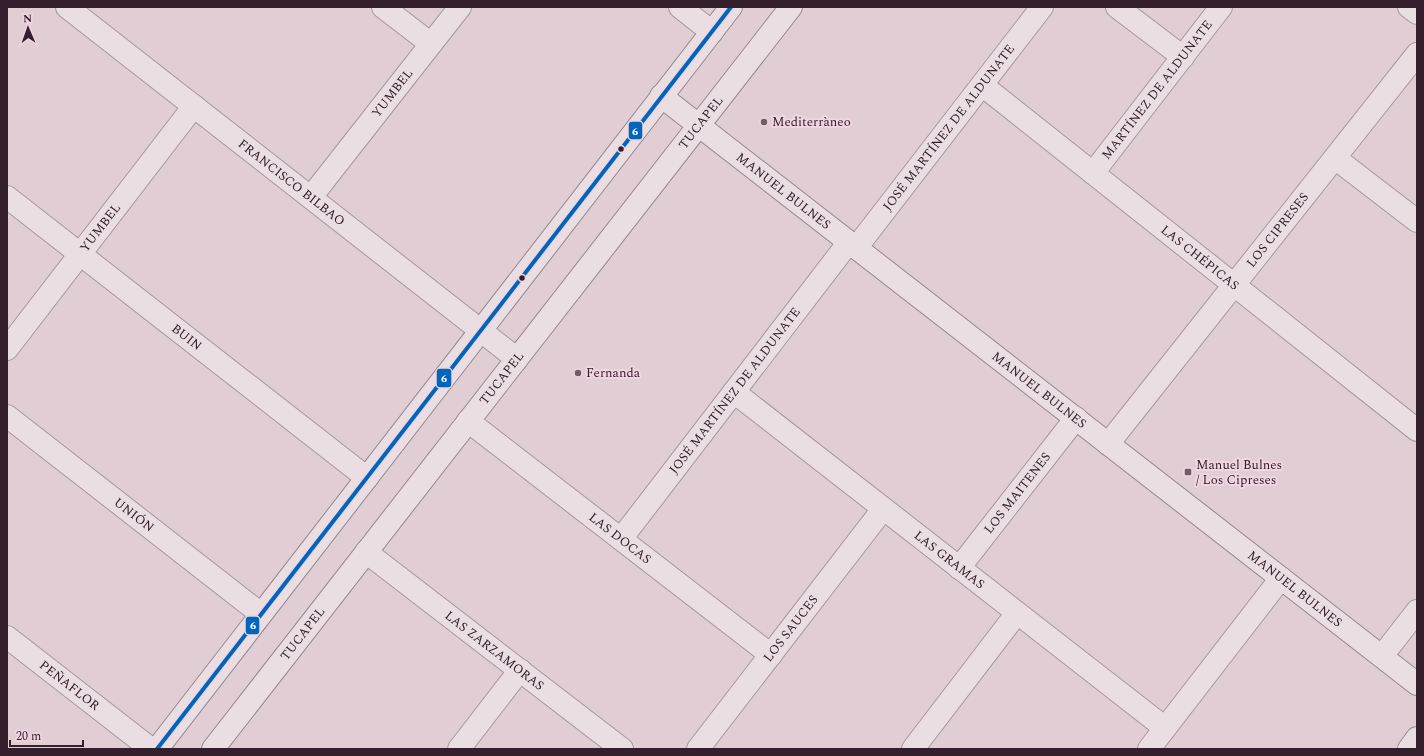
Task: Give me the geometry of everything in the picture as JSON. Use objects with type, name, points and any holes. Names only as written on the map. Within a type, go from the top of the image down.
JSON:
[{"type":"street","name":"FRANCISCO BILBAO","points":[[67,7],[517,358]]},
{"type":"street","points":[[384,7],[431,44]]},
{"type":"street","name":"YUMBEL","points":[[311,197],[460,7]]},
{"type":"street","points":[[680,7],[712,32]]},
{"type":"street","points":[[157,749],[731,7]]},
{"type":"street","name":"TUCAPEL","points":[[213,749],[791,7]]},
{"type":"street","name":"JOSÉ MARTÍNEZ DE ALDUNATE","points":[[621,539],[734,392],[982,85],[1042,7]]},
{"type":"street","points":[[1117,7],[1183,57]]},
{"type":"street","name":"MARTÍNEZ DE ALDUNATE","points":[[1093,173],[1221,7]]},
{"type":"street","points":[[1409,7],[1417,13]]},
{"type":"street","name":"LOS CIPRESES","points":[[1108,444],[1417,54]]},
{"type":"street","name":"LAS CHÉPICAS","points":[[982,85],[1417,430]]},
{"type":"street","name":"MANUEL BULNES","points":[[661,96],[1417,684]]},
{"type":"street","name":"YUMBEL","points":[[7,349],[194,106]]},
{"type":"street","points":[[1335,158],[1417,221]]},
{"type":"street","name":"BUIN","points":[[7,197],[367,478]]},
{"type":"street","name":"LAS GRAMAS","points":[[734,392],[1165,728]]},
{"type":"street","name":"UNIÓN","points":[[7,416],[261,614]]},
{"type":"street","name":"LOS MAITENES","points":[[959,568],[1076,418]]},
{"type":"street","name":"LAS DOCAS","points":[[468,421],[771,655]]},
{"type":"street","name":"LOS SAUCES","points":[[698,749],[883,509]]},
{"type":"street","name":"LAS ZARZAMORAS","points":[[366,552],[622,749]]},
{"type":"street","points":[[1149,749],[1281,578]]},
{"type":"street","points":[[1382,656],[1417,611]]},
{"type":"street","points":[[913,749],[1017,613]]},
{"type":"street","name":"PEÑAFLOR","points":[[7,637],[151,749]]},
{"type":"street","points":[[459,749],[520,670]]},
{"type":"street","points":[[1408,749],[1417,738]]},
{"type":"transit line","name":"6","points":[[157,749],[731,7]]},
{"type":"place","name":"Mediterràneo","points":[[764,122]]},
{"type":"place","name":"Fernanda","points":[[578,373]]},
{"type":"place","name":"Manuel Bulnes / Los Cipreses","points":[[1188,472]]}]
